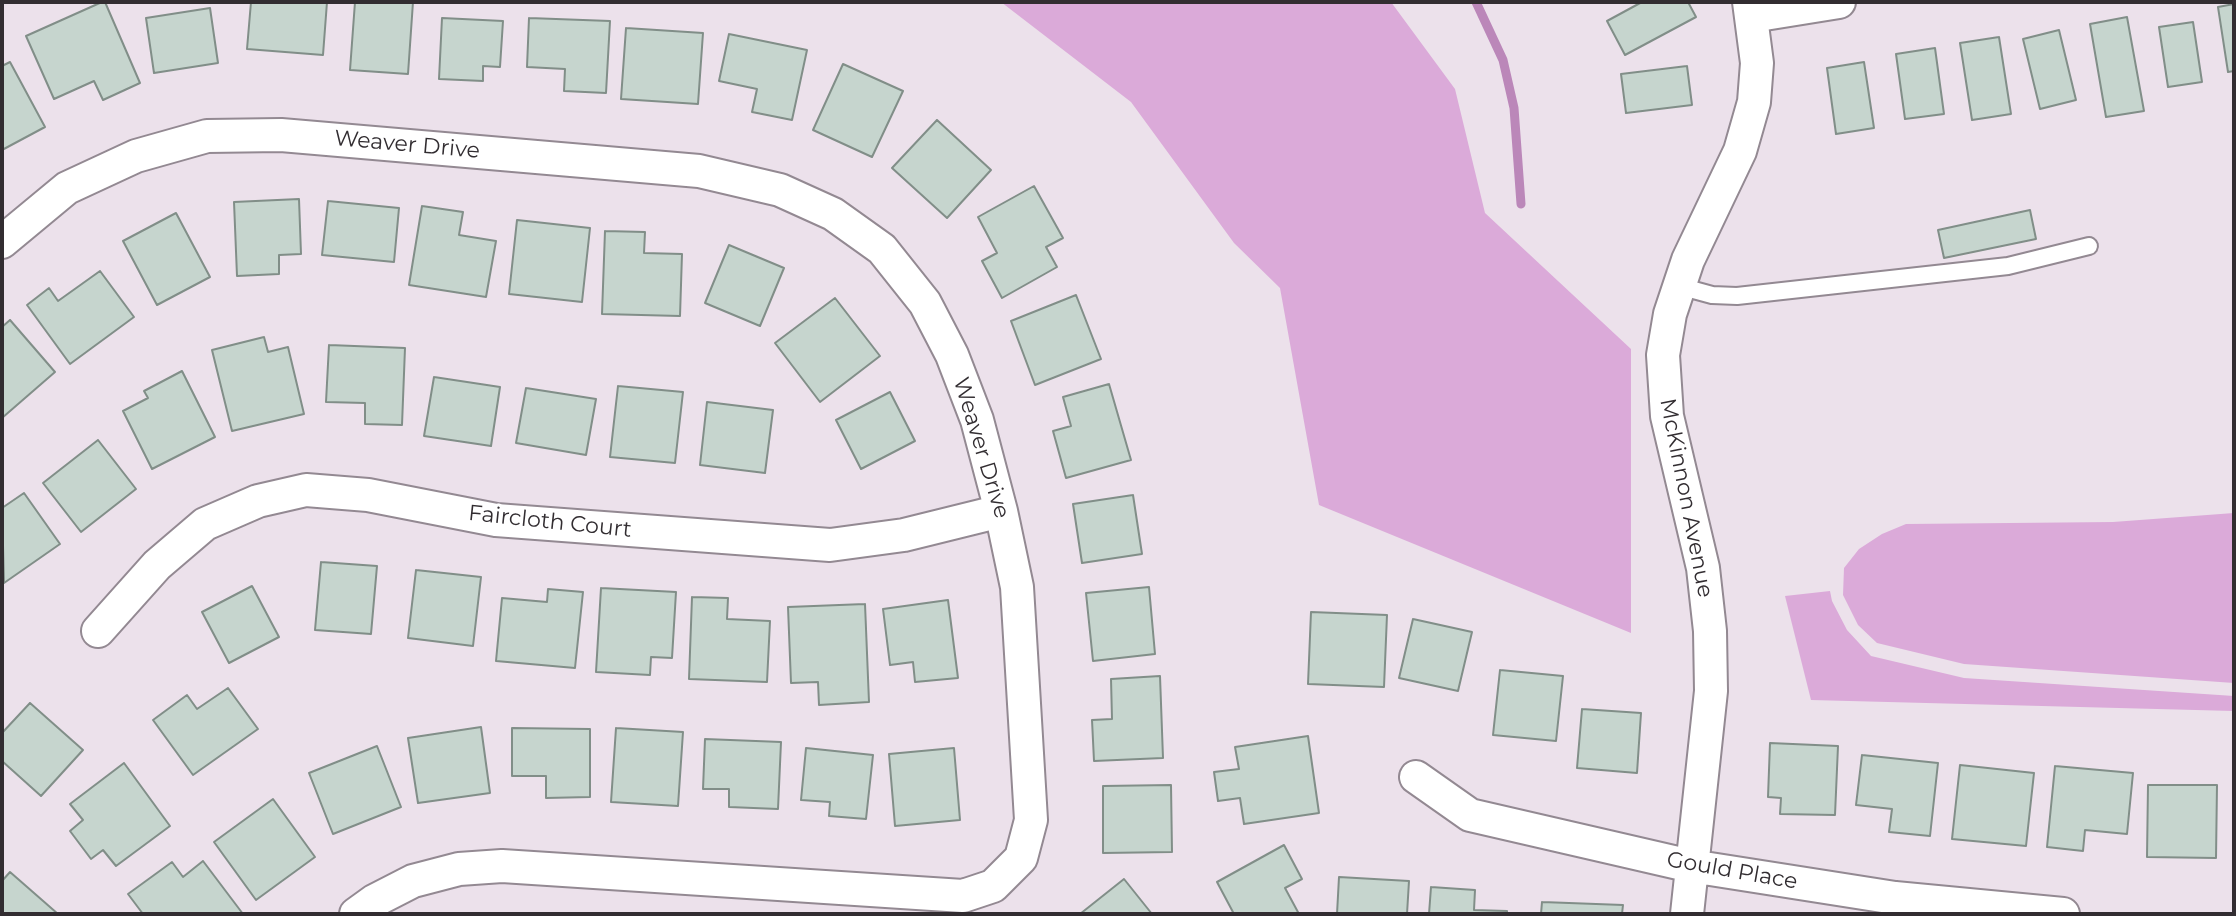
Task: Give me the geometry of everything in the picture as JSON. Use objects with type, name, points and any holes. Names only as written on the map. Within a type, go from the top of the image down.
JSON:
[{"type":"street","points":[[1750,9],[1839,2]]},
{"type":"street","name":"McKinnon Avenue","points":[[1687,914],[1711,691],[1710,646],[1703,568],[1667,416],[1663,355],[1670,314],[1688,260],[1740,151],[1754,102],[1757,63],[1750,9]]},
{"type":"street","name":"Weaver Drive","points":[[2,242],[67,188],[136,156],[207,136],[281,135],[699,171],[780,190],[833,214],[882,249],[925,303],[952,355],[977,420],[1017,587],[1031,820],[1021,858],[993,886],[963,896],[502,866],[459,869],[413,881],[356,914]]},
{"type":"street","name":"Faircloth Court","points":[[98,631],[157,565],[205,524],[258,501],[306,490],[368,495],[496,520],[830,545],[904,535],[1001,511]]},
{"type":"street","name":"Gould Place","points":[[1416,777],[1470,815],[1691,866],[1895,898],[2044,913]]},
{"type":"lane","points":[[1679,286],[1712,295],[1737,296],[2008,266],[2089,246]]},
{"type":"shaded area","points":[[1001,2],[1391,2],[1455,89],[1485,213],[1631,349],[1631,633],[1319,505],[1280,288],[1234,243],[1131,102]]},
{"type":"shaded area","points":[[2234,513],[2234,683],[1964,664],[1877,643],[1858,625],[1843,595],[1844,568],[1859,549],[1882,534],[1906,524],[2113,522]]},
{"type":"shaded area","points":[[1830,591],[1847,630],[1871,656],[1964,678],[2234,696],[2234,711],[1811,700],[1785,596]]},
{"type":"building","points":[[105,2],[140,83],[103,100],[94,81],[54,99],[26,36]]},
{"type":"building","points":[[251,2],[327,2],[323,55],[247,49]]},
{"type":"building","points":[[355,2],[413,2],[408,74],[350,70]]},
{"type":"building","points":[[1642,2],[1688,2],[1696,17],[1625,55],[1607,21]]},
{"type":"building","points":[[2234,4],[2234,71],[2228,72],[2218,7]]},
{"type":"building","points":[[210,8],[218,63],[154,73],[146,18]]},
{"type":"building","points":[[2127,17],[2144,111],[2106,117],[2090,24]]},
{"type":"building","points":[[442,18],[503,21],[500,67],[483,66],[483,81],[439,79]]},
{"type":"building","points":[[529,18],[610,21],[606,93],[564,91],[565,69],[527,67]]},
{"type":"building","points":[[2193,22],[2202,82],[2168,87],[2159,27]]},
{"type":"building","points":[[626,28],[703,33],[698,104],[621,99]]},
{"type":"building","points":[[2059,30],[2076,100],[2040,109],[2023,39]]},
{"type":"building","points":[[729,34],[807,50],[792,120],[752,112],[757,89],[719,81]]},
{"type":"building","points":[[1999,37],[2011,114],[1972,120],[1960,43]]},
{"type":"building","points":[[1935,48],[1944,114],[1905,119],[1896,54]]},
{"type":"building","points":[[10,62],[45,127],[2,150],[2,66]]},
{"type":"building","points":[[1864,62],[1874,128],[1836,134],[1827,68]]},
{"type":"building","points":[[843,64],[903,91],[872,157],[813,130]]},
{"type":"building","points":[[1687,66],[1692,105],[1626,113],[1621,74]]},
{"type":"building","points":[[937,120],[991,170],[947,218],[892,168]]},
{"type":"building","points":[[1034,186],[1063,238],[1046,247],[1057,267],[1002,298],[982,261],[997,253],[978,217]]},
{"type":"building","points":[[299,199],[301,254],[279,255],[279,274],[237,276],[234,202]]},
{"type":"building","points":[[328,201],[399,208],[394,262],[322,255]]},
{"type":"building","points":[[422,206],[463,212],[459,235],[496,241],[486,297],[409,285]]},
{"type":"building","points":[[2030,210],[2036,239],[1944,258],[1938,230]]},
{"type":"building","points":[[176,213],[210,277],[157,305],[123,241]]},
{"type":"building","points":[[517,220],[590,228],[582,302],[509,294]]},
{"type":"building","points":[[605,231],[645,232],[644,253],[682,254],[680,316],[602,314]]},
{"type":"building","points":[[729,245],[784,268],[760,326],[705,303]]},
{"type":"building","points":[[100,271],[134,317],[70,364],[27,305],[49,288],[58,301]]},
{"type":"building","points":[[1076,295],[1101,359],[1035,385],[1011,321]]},
{"type":"building","points":[[835,298],[880,356],[820,402],[775,343]]},
{"type":"building","points":[[10,320],[55,372],[2,418],[2,327]]},
{"type":"building","points":[[264,337],[268,352],[288,347],[304,414],[232,431],[212,350]]},
{"type":"building","points":[[329,345],[405,348],[402,425],[365,424],[365,403],[326,402]]},
{"type":"building","points":[[182,371],[215,437],[152,469],[123,411],[148,398],[144,391]]},
{"type":"building","points":[[434,377],[500,387],[491,446],[424,436]]},
{"type":"building","points":[[1109,384],[1131,460],[1066,478],[1053,431],[1071,426],[1063,397]]},
{"type":"building","points":[[618,386],[683,392],[675,463],[610,457]]},
{"type":"building","points":[[526,388],[596,399],[586,455],[516,443]]},
{"type":"building","points":[[890,392],[915,441],[861,469],[836,420]]},
{"type":"building","points":[[707,402],[773,410],[765,473],[700,465]]},
{"type":"building","points":[[98,440],[136,489],[81,532],[43,483]]},
{"type":"building","points":[[24,493],[60,544],[4,583],[2,508]]},
{"type":"building","points":[[1133,495],[1142,554],[1082,563],[1073,504]]},
{"type":"building","points":[[321,562],[377,566],[371,634],[315,630]]},
{"type":"building","points":[[416,570],[481,577],[473,646],[408,638]]},
{"type":"building","points":[[252,586],[279,637],[229,663],[202,612]]},
{"type":"building","points":[[1149,587],[1155,654],[1093,661],[1086,593]]},
{"type":"building","points":[[601,588],[676,592],[672,658],[651,657],[650,675],[596,672]]},
{"type":"building","points":[[548,589],[583,592],[575,668],[496,661],[502,598],[547,602]]},
{"type":"building","points":[[692,597],[728,598],[727,619],[770,621],[767,682],[689,679]]},
{"type":"building","points":[[948,600],[958,678],[915,682],[913,662],[890,665],[883,609]]},
{"type":"building","points":[[865,604],[869,702],[819,705],[818,682],[791,683],[788,607]]},
{"type":"building","points":[[1311,612],[1387,615],[1384,687],[1308,684]]},
{"type":"building","points":[[1413,619],[1472,632],[1458,691],[1399,678]]},
{"type":"building","points":[[1500,670],[1563,676],[1556,741],[1493,735]]},
{"type":"building","points":[[1160,676],[1163,758],[1094,761],[1092,720],[1112,719],[1111,679]]},
{"type":"building","points":[[228,688],[258,729],[193,775],[153,720],[187,695],[197,709]]},
{"type":"building","points":[[30,703],[83,750],[41,796],[2,761],[2,733]]},
{"type":"building","points":[[1582,709],[1641,713],[1637,773],[1577,768]]},
{"type":"building","points":[[481,727],[490,793],[418,803],[408,738]]},
{"type":"building","points":[[512,728],[590,729],[590,797],[546,798],[546,776],[512,776]]},
{"type":"building","points":[[616,728],[683,732],[678,806],[611,802]]},
{"type":"building","points":[[1308,736],[1319,813],[1244,824],[1240,798],[1218,801],[1214,772],[1239,769],[1235,747]]},
{"type":"building","points":[[705,739],[781,742],[778,809],[729,807],[729,789],[703,789]]},
{"type":"building","points":[[1770,743],[1838,746],[1835,815],[1780,814],[1781,798],[1768,797]]},
{"type":"building","points":[[377,746],[401,807],[333,834],[309,773]]},
{"type":"building","points":[[806,748],[873,755],[866,819],[829,816],[830,802],[801,800]]},
{"type":"building","points":[[954,748],[960,820],[895,826],[889,754]]},
{"type":"building","points":[[1862,755],[1938,763],[1930,836],[1889,832],[1892,809],[1856,805]]},
{"type":"building","points":[[124,763],[170,826],[116,866],[103,850],[91,859],[70,831],[83,820],[70,804]]},
{"type":"building","points":[[1960,765],[2034,773],[2026,846],[1952,839]]},
{"type":"building","points":[[2055,766],[2133,773],[2127,834],[2085,830],[2083,851],[2047,847]]},
{"type":"building","points":[[1171,785],[1172,852],[1103,853],[1103,786]]},
{"type":"building","points":[[2148,785],[2217,785],[2216,858],[2147,857]]},
{"type":"building","points":[[273,799],[315,857],[256,900],[214,842]]},
{"type":"building","points":[[1284,845],[1302,879],[1285,888],[1299,914],[1234,914],[1217,882]]},
{"type":"building","points":[[203,861],[243,914],[143,914],[128,894],[172,862],[183,877]]},
{"type":"building","points":[[10,872],[58,914],[2,914],[2,881]]},
{"type":"building","points":[[1339,877],[1409,881],[1407,914],[1337,914]]},
{"type":"building","points":[[1124,879],[1152,914],[1080,914]]},
{"type":"building","points":[[1431,887],[1475,890],[1474,910],[1507,911],[1507,914],[1429,914]]},
{"type":"building","points":[[1542,902],[1623,905],[1622,914],[1541,914]]},
{"type":"waterway","points":[[1476,2],[1503,60],[1514,108],[1521,204]]}]
